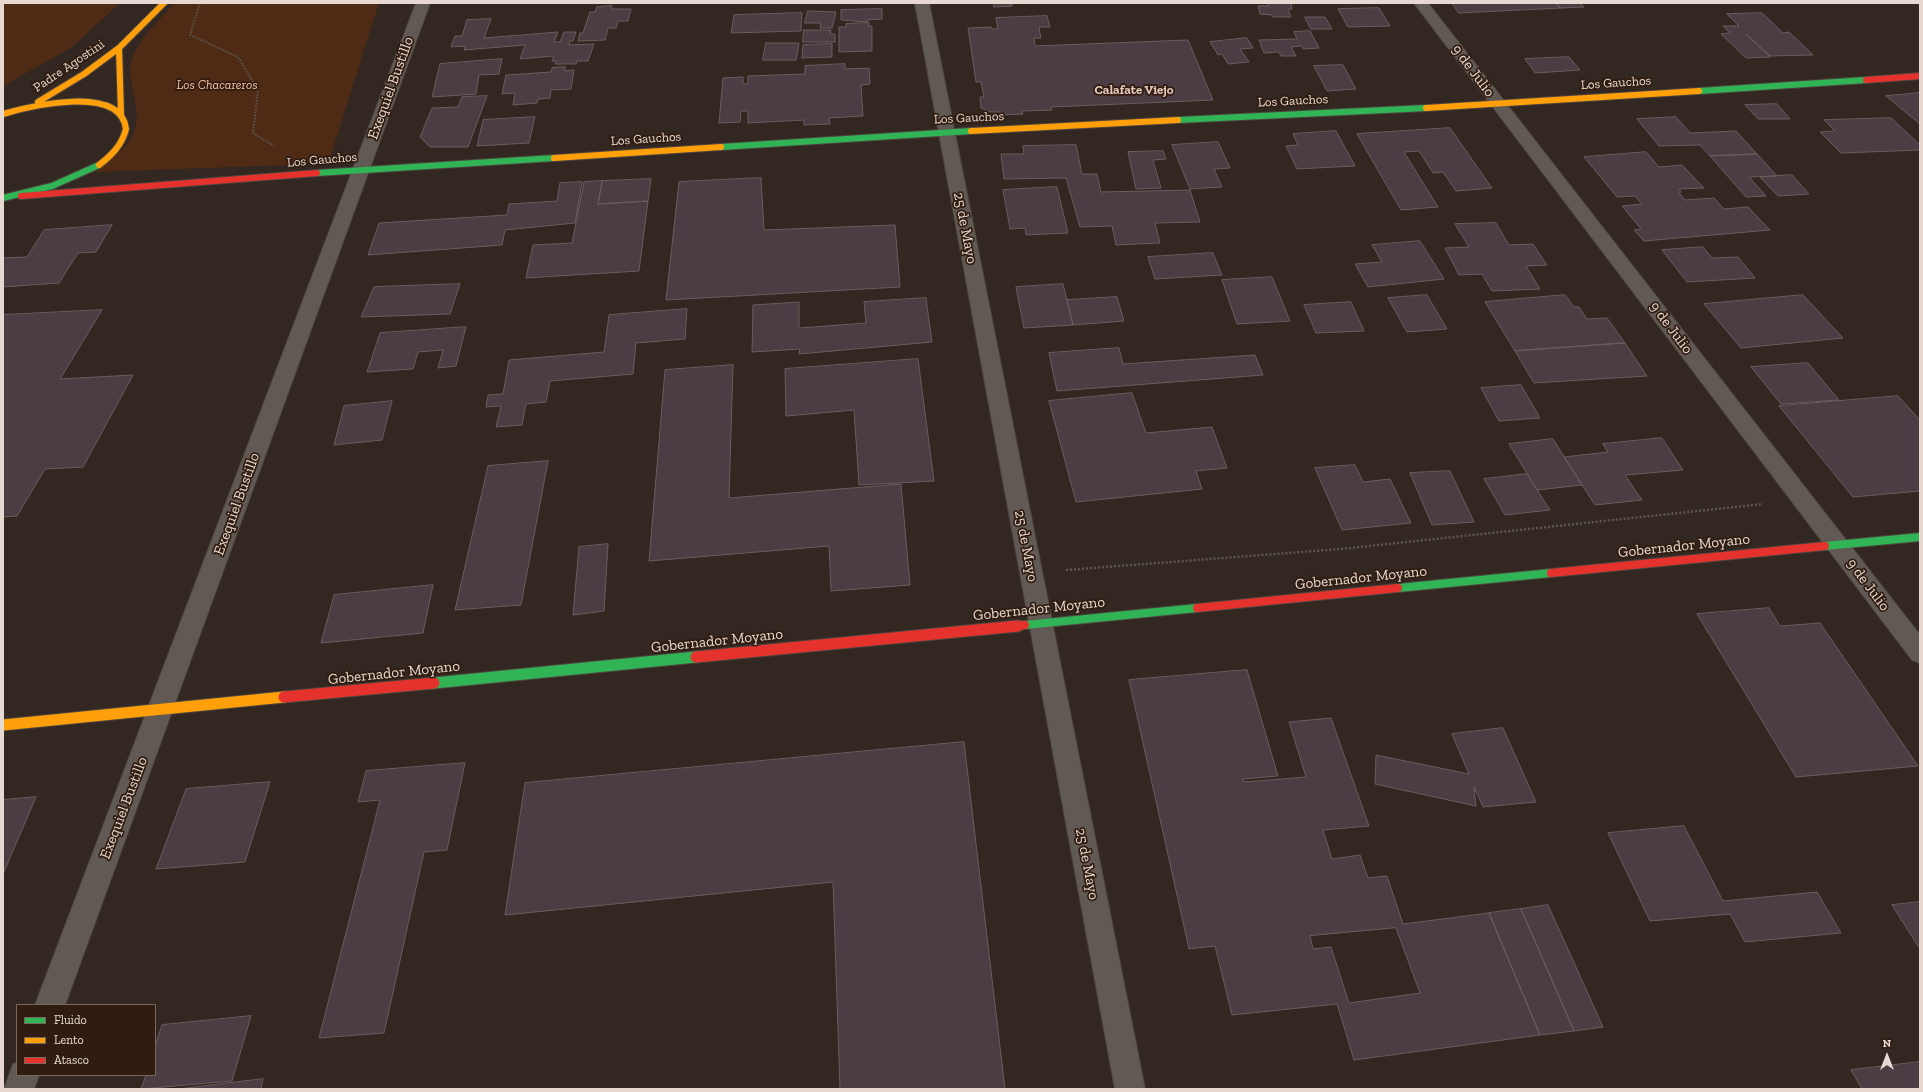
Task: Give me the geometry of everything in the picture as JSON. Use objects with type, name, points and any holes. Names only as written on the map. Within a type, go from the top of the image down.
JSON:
[{"type":"street","name":"Padre Agostini","points":[[33,106],[84,74],[119,48],[164,3]]},
{"type":"street","name":"Exequiel Bustillo","points":[[50,1004],[423,3]]},
{"type":"street","name":"25 de Mayo","points":[[922,3],[1130,1089]]},
{"type":"street","name":"9 de Julio","points":[[1421,3],[1920,653]]},
{"type":"street","name":"Padre Agostini","points":[[21,196],[54,186],[84,174],[107,158],[122,142],[126,127],[121,114],[119,48]]},
{"type":"street","name":"Los Gauchos","points":[[21,196],[362,170],[947,132],[1499,104],[1920,76]]},
{"type":"street","points":[[3,114],[33,106],[61,101],[86,102],[107,106],[121,114]]},
{"type":"street","points":[[3,198],[21,196]]},
{"type":"street","name":"Gobernador Moyano","points":[[3,725],[1920,537]]},
{"type":"street","points":[[19,1089],[24,1076]]},
{"type":"path","points":[[200,3],[190,35],[238,57],[258,90],[253,133],[303,164],[298,175]]},
{"type":"path","points":[[1031,572],[1341,549],[1802,499]]},
{"type":"green space","points":[[3,3],[120,3],[71,48],[3,86]]},
{"type":"green space","name":"Los Chacareros","points":[[175,3],[379,3],[331,155],[318,164],[94,172],[124,147],[135,131],[137,120],[136,108],[130,71],[132,59],[139,44]]},
{"type":"building","points":[[994,3],[1012,3],[1012,6],[994,7]]},
{"type":"building","points":[[1267,3],[1291,3],[1292,9],[1288,9],[1291,17],[1273,17],[1272,15],[1260,14],[1258,6],[1268,6]]},
{"type":"building","points":[[1452,3],[1556,3],[1561,8],[1459,13]]},
{"type":"building","points":[[1556,3],[1580,3],[1584,7],[1561,8]]},
{"type":"building","points":[[612,6],[611,9],[631,9],[628,21],[618,21],[616,28],[608,28],[605,40],[578,41],[580,33],[583,33],[590,12],[595,12],[597,7]]},
{"type":"building","points":[[1379,8],[1390,26],[1348,27],[1338,9]]},
{"type":"building","points":[[882,9],[882,19],[867,20],[867,22],[841,20],[841,10]]},
{"type":"building","points":[[808,11],[836,12],[832,28],[820,28],[821,23],[805,23]]},
{"type":"building","points":[[802,13],[801,31],[731,33],[734,15]]},
{"type":"building","points":[[1762,13],[1783,33],[1789,32],[1813,55],[1770,56],[1746,34],[1770,57],[1746,58],[1721,34],[1730,33],[1723,26],[1739,26],[1727,14]]},
{"type":"building","points":[[1047,16],[1050,27],[1039,27],[1041,38],[1034,38],[1035,46],[1188,40],[1213,100],[1051,107],[1052,110],[1022,111],[1023,114],[1001,115],[1000,112],[991,112],[981,108],[980,97],[984,97],[981,82],[976,82],[968,28],[991,27],[992,29],[998,29],[996,18]]},
{"type":"building","points":[[1305,17],[1325,17],[1332,29],[1311,29]]},
{"type":"building","points":[[491,19],[484,38],[558,32],[554,42],[560,42],[564,32],[576,32],[573,41],[570,41],[569,45],[594,44],[588,61],[577,61],[576,64],[555,64],[556,61],[552,61],[554,56],[520,59],[525,45],[464,50],[465,46],[451,47],[455,36],[462,36],[467,20]]},
{"type":"building","points":[[869,23],[868,26],[872,26],[872,51],[839,52],[839,27],[846,27],[846,24]]},
{"type":"building","points":[[804,30],[831,30],[830,34],[835,34],[835,42],[803,42]]},
{"type":"building","points":[[1310,31],[1319,48],[1303,49],[1302,46],[1291,47],[1296,56],[1281,56],[1279,52],[1264,53],[1259,40],[1297,39],[1294,32]]},
{"type":"building","points":[[1247,38],[1253,48],[1240,49],[1249,62],[1228,64],[1222,54],[1218,55],[1210,42]]},
{"type":"building","points":[[766,43],[799,43],[796,60],[763,60]]},
{"type":"building","points":[[832,44],[832,57],[802,58],[803,45]]},
{"type":"building","points":[[1569,57],[1580,70],[1535,73],[1525,59]]},
{"type":"building","points":[[502,59],[499,74],[479,75],[476,94],[432,97],[440,64]]},
{"type":"building","points":[[845,64],[845,69],[869,68],[870,84],[861,85],[863,116],[829,118],[830,124],[804,125],[804,120],[748,123],[748,111],[741,111],[740,122],[719,123],[723,78],[743,77],[743,84],[748,84],[748,76],[805,74],[805,66]]},
{"type":"building","points":[[1343,65],[1356,89],[1327,91],[1314,66]]},
{"type":"building","points":[[565,67],[565,71],[574,70],[571,89],[551,90],[550,98],[538,99],[537,103],[513,105],[515,93],[502,94],[506,75],[551,72],[552,68]]},
{"type":"building","points":[[1920,93],[1920,124],[1886,96]]},
{"type":"building","points":[[487,96],[468,147],[430,147],[420,137],[432,108],[458,107],[462,97]]},
{"type":"building","points":[[1777,104],[1790,119],[1758,119],[1745,105]]},
{"type":"building","points":[[535,117],[529,143],[477,146],[483,120]]},
{"type":"building","points":[[1676,117],[1690,133],[1736,131],[1757,154],[1710,156],[1700,145],[1659,146],[1637,119]]},
{"type":"building","points":[[1891,118],[1920,145],[1920,150],[1841,153],[1820,132],[1835,131],[1824,120]]},
{"type":"building","points":[[1450,128],[1492,188],[1456,191],[1443,172],[1433,173],[1419,151],[1404,152],[1438,207],[1401,210],[1357,134]]},
{"type":"building","points":[[1336,131],[1355,166],[1297,169],[1286,146],[1298,145],[1293,134]]},
{"type":"building","points":[[1218,142],[1230,168],[1214,169],[1222,187],[1190,189],[1172,145]]},
{"type":"building","points":[[1076,145],[1082,174],[1097,174],[1101,192],[1190,190],[1200,222],[1155,223],[1160,243],[1116,245],[1112,226],[1080,227],[1066,178],[1004,179],[1001,154],[1024,154],[1023,146]]},
{"type":"building","points":[[1163,151],[1166,159],[1153,160],[1161,188],[1136,189],[1128,152]]},
{"type":"building","points":[[1646,152],[1659,167],[1682,165],[1704,188],[1679,189],[1681,192],[1679,193],[1685,200],[1714,198],[1724,209],[1748,207],[1770,230],[1644,241],[1634,230],[1641,229],[1622,206],[1642,204],[1635,196],[1617,197],[1584,157]]},
{"type":"building","points":[[1757,154],[1777,176],[1749,177],[1766,196],[1746,197],[1710,156]]},
{"type":"building","points":[[1792,175],[1809,194],[1778,196],[1760,177]]},
{"type":"building","points":[[761,178],[764,230],[895,225],[900,287],[666,300],[679,182]]},
{"type":"building","points":[[651,179],[648,201],[598,204],[602,181]]},
{"type":"building","points":[[602,181],[598,204],[648,201],[639,271],[526,278],[533,245],[572,243],[584,182]]},
{"type":"building","points":[[582,182],[575,223],[505,230],[502,245],[368,255],[379,223],[507,215],[509,204],[557,201],[560,183]]},
{"type":"building","points":[[1057,187],[1068,233],[1026,235],[1025,228],[1010,229],[1003,190]]},
{"type":"building","points":[[1496,223],[1509,245],[1533,244],[1547,265],[1526,266],[1540,289],[1492,291],[1482,274],[1459,275],[1445,248],[1469,247],[1455,224]]},
{"type":"building","points":[[112,225],[96,252],[78,253],[59,283],[3,287],[3,258],[27,257],[44,230]]},
{"type":"building","points":[[1420,241],[1444,279],[1368,287],[1355,264],[1382,262],[1372,245]]},
{"type":"building","points":[[1703,247],[1712,258],[1738,257],[1755,278],[1687,282],[1662,250]]},
{"type":"building","points":[[1213,253],[1222,275],[1155,279],[1148,257]]},
{"type":"building","points":[[1272,277],[1290,321],[1237,324],[1222,280]]},
{"type":"building","points":[[460,284],[450,314],[361,317],[374,287]]},
{"type":"building","points":[[1063,284],[1073,325],[1024,328],[1016,287]]},
{"type":"building","points":[[1427,295],[1447,329],[1407,332],[1388,298]]},
{"type":"building","points":[[1565,295],[1574,307],[1579,307],[1587,319],[1607,318],[1625,343],[1515,351],[1485,302]]},
{"type":"building","points":[[1803,295],[1843,338],[1741,348],[1704,304]]},
{"type":"building","points":[[1117,297],[1124,321],[1073,325],[1067,300]]},
{"type":"building","points":[[926,298],[932,342],[799,354],[800,349],[752,352],[753,305],[799,302],[799,328],[866,323],[864,302]]},
{"type":"building","points":[[1351,302],[1364,331],[1316,333],[1304,305]]},
{"type":"building","points":[[687,309],[685,339],[636,343],[633,374],[550,381],[546,402],[526,404],[522,425],[496,427],[501,406],[486,407],[488,395],[503,394],[509,360],[604,352],[609,315]]},
{"type":"building","points":[[102,310],[60,379],[133,375],[83,467],[45,469],[17,516],[3,517],[3,315]]},
{"type":"building","points":[[466,327],[456,366],[438,368],[443,350],[418,352],[413,369],[367,372],[380,333]]},
{"type":"building","points":[[1625,343],[1647,376],[1534,383],[1515,351]]},
{"type":"building","points":[[1119,348],[1123,364],[1255,355],[1263,375],[1057,391],[1049,353]]},
{"type":"building","points":[[918,359],[934,481],[859,485],[854,410],[786,416],[785,369]]},
{"type":"building","points":[[1808,363],[1839,400],[1781,404],[1751,367]]},
{"type":"building","points":[[733,365],[729,498],[901,484],[910,585],[831,591],[829,546],[649,561],[665,370]]},
{"type":"building","points":[[1521,385],[1540,418],[1499,421],[1481,388]]},
{"type":"building","points":[[1132,393],[1146,433],[1212,427],[1227,468],[1196,471],[1202,489],[1076,502],[1049,401]]},
{"type":"building","points":[[1898,396],[1920,420],[1920,491],[1853,497],[1779,406]]},
{"type":"building","points":[[392,401],[382,440],[334,445],[344,406]]},
{"type":"building","points":[[1662,438],[1683,470],[1625,475],[1642,500],[1595,505],[1564,457],[1608,452],[1603,444]]},
{"type":"building","points":[[1553,439],[1582,485],[1537,490],[1509,444]]},
{"type":"building","points":[[548,461],[521,605],[455,610],[488,466]]},
{"type":"building","points":[[1355,465],[1363,482],[1390,479],[1411,523],[1342,530],[1315,468]]},
{"type":"building","points":[[1450,471],[1474,522],[1432,525],[1410,473]]},
{"type":"building","points":[[1527,474],[1550,510],[1505,515],[1484,479]]},
{"type":"building","points":[[608,544],[604,611],[573,615],[579,547]]},
{"type":"building","points":[[433,585],[423,633],[321,643],[334,595]]},
{"type":"building","points":[[1769,608],[1780,626],[1820,623],[1918,766],[1796,777],[1697,614]]},
{"type":"building","points":[[1247,670],[1278,776],[1243,779],[1244,782],[1306,777],[1289,722],[1331,718],[1369,826],[1323,830],[1332,859],[1360,855],[1368,878],[1387,876],[1403,924],[1489,913],[1540,1035],[1354,1060],[1337,1004],[1232,1015],[1215,946],[1189,949],[1129,680]],"holes":[[[1396,928],[1420,993],[1349,1003],[1331,947],[1313,949],[1310,936]]]},
{"type":"building","points":[[1503,728],[1536,802],[1483,807],[1474,787],[1476,806],[1375,784],[1376,755],[1469,774],[1452,734]]},
{"type":"building","points":[[964,742],[1005,1089],[840,1089],[833,882],[505,915],[525,783]]},
{"type":"building","points":[[465,763],[447,850],[424,852],[384,1033],[319,1038],[380,800],[358,802],[366,771]]},
{"type":"building","points":[[270,782],[245,862],[156,869],[186,789]]},
{"type":"building","points":[[36,797],[3,874],[3,800]]},
{"type":"building","points":[[1684,826],[1723,901],[1817,892],[1841,933],[1745,942],[1730,914],[1650,921],[1608,833]]},
{"type":"building","points":[[1920,902],[1920,949],[1892,905]]},
{"type":"building","points":[[1548,905],[1603,1027],[1574,1031],[1521,909]]},
{"type":"building","points":[[1521,909],[1574,1031],[1540,1035],[1489,913]]},
{"type":"building","points":[[251,1016],[232,1081],[141,1089],[146,1076],[156,1076],[156,1043],[162,1025]]},
{"type":"building","points":[[1920,1062],[1920,1089],[1862,1089],[1851,1070]]},
{"type":"building","points":[[263,1079],[261,1089],[179,1089]]},
{"type":"traffic: fast","points":[[1699,91],[1866,80]]},
{"type":"traffic: fast","points":[[1178,120],[1426,108]]},
{"type":"traffic: fast","points":[[721,147],[971,131]]},
{"type":"traffic: fast","points":[[317,173],[554,158]]},
{"type":"traffic: fast","points":[[3,198],[52,186],[99,165]]},
{"type":"traffic: fast","points":[[1825,546],[1920,537]]},
{"type":"traffic: fast","points":[[1398,588],[1551,573]]},
{"type":"traffic: fast","points":[[1025,625],[1197,608]]},
{"type":"traffic: fast","points":[[434,683],[696,657]]},
{"type":"traffic: slow","points":[[38,102],[84,74],[119,48],[164,3]]},
{"type":"traffic: slow","points":[[119,48],[121,114]]},
{"type":"traffic: slow","points":[[1426,108],[1699,91]]},
{"type":"traffic: slow","points":[[3,114],[30,107],[62,102],[78,101],[107,106],[118,113],[125,122],[126,129],[120,145],[99,165]]},
{"type":"traffic: slow","points":[[971,131],[1178,120]]},
{"type":"traffic: slow","points":[[554,158],[721,147]]},
{"type":"traffic: slow","points":[[3,725],[284,697]]},
{"type":"traffic: jam","points":[[1866,80],[1920,76]]},
{"type":"traffic: jam","points":[[21,196],[317,173]]},
{"type":"traffic: jam","points":[[1551,573],[1825,546]]},
{"type":"traffic: jam","points":[[1197,608],[1398,588]]},
{"type":"traffic: jam","points":[[696,657],[1025,625]]},
{"type":"traffic: jam","points":[[284,697],[434,683]]},
{"type":"district","name":"Calafate Viejo","points":[[1134,90]]}]
